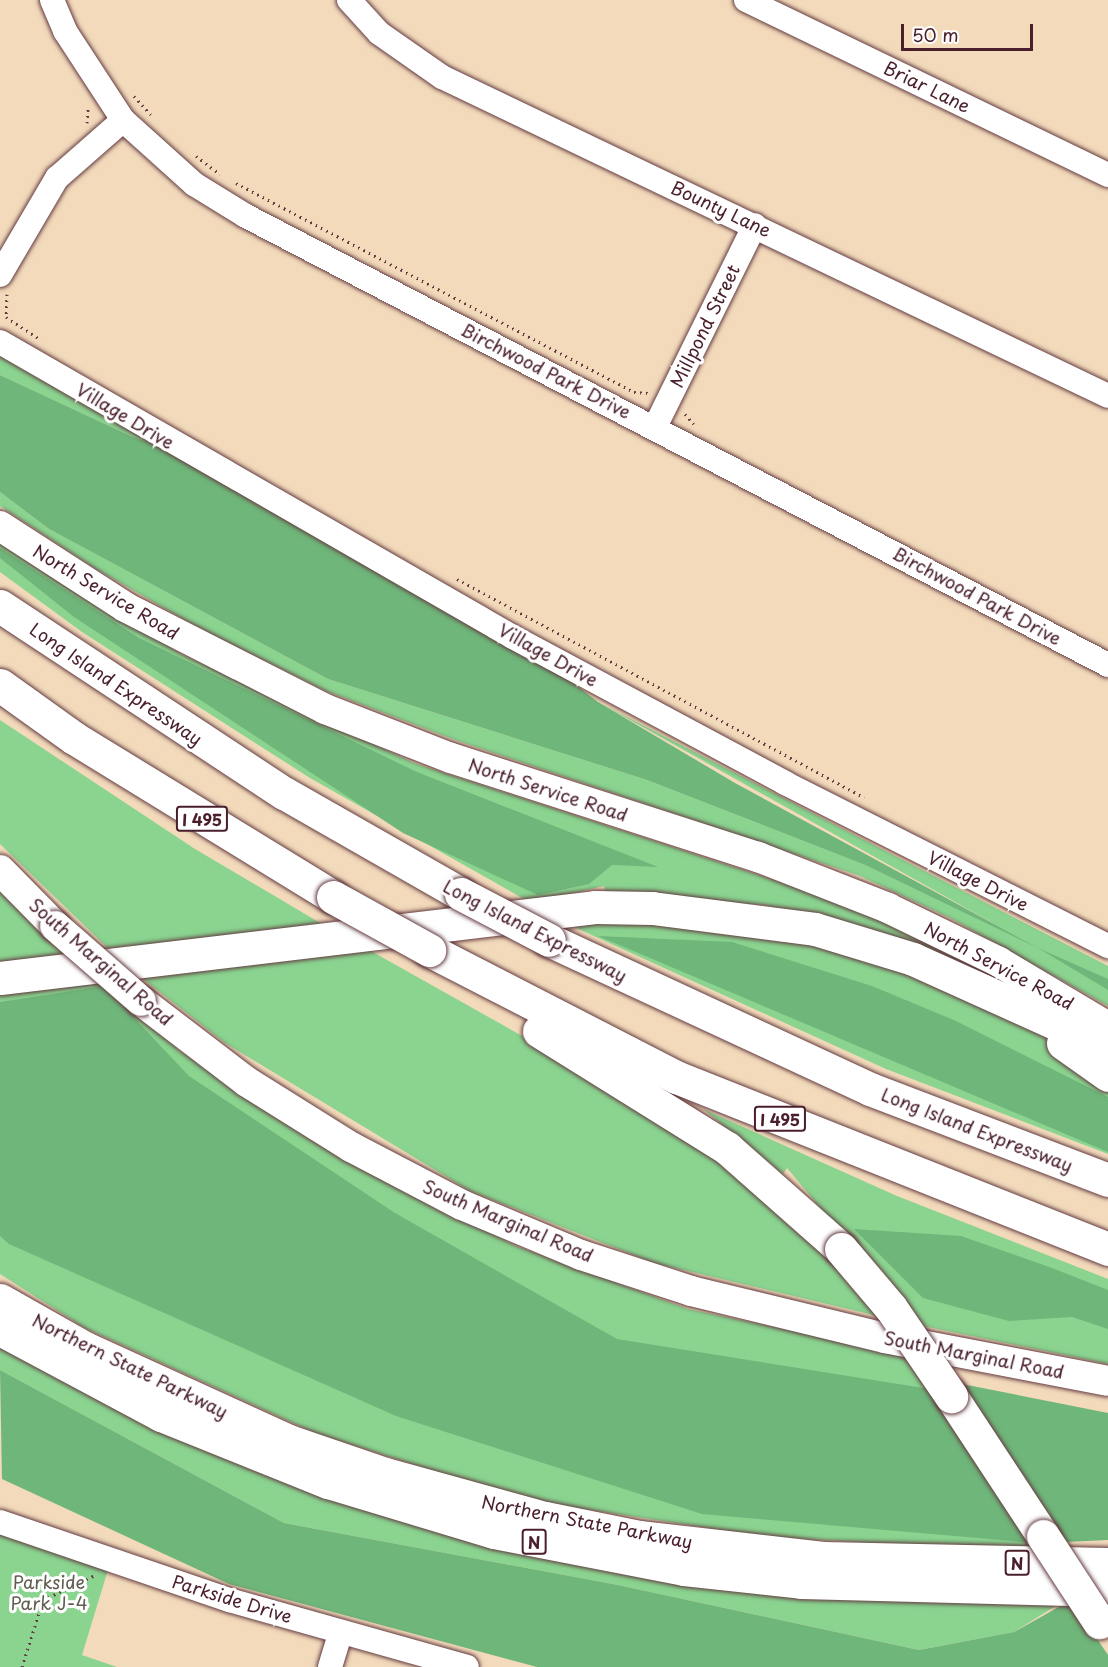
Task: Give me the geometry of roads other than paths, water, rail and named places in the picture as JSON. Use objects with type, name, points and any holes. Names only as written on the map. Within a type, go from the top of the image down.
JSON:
[{"type":"highway","name":"Long Island Expressway","points":[[0,606],[284,793],[461,894],[549,940],[870,1089],[1108,1180]]},
{"type":"highway","name":"I 495","points":[[0,685],[83,744],[333,897],[429,950],[512,1005],[676,1077],[1108,1249]]},
{"type":"highway","points":[[0,978],[585,908],[640,908],[815,929],[913,959],[1008,1004],[1108,1047]]},
{"type":"highway","points":[[1008,1004],[1108,1075]]},
{"type":"highway","points":[[512,1005],[727,1148],[841,1249],[891,1308],[1104,1627]]},
{"type":"highway","points":[[1048,1227],[1108,1266]]},
{"type":"highway","name":"Northern State Parkway","points":[[0,1300],[176,1393],[289,1441],[395,1477],[545,1518],[639,1536],[823,1558],[1108,1564]]},
{"type":"highway","name":"Northern State Parkway","points":[[0,1329],[161,1415],[328,1482],[494,1532],[684,1569],[801,1582],[1108,1590]]},
{"type":"main road","name":"North Service Road","points":[[0,526],[125,607],[325,710],[451,758],[758,857],[888,908],[999,962],[1108,1027]]},
{"type":"main road","name":"South Marginal Road","points":[[0,870],[55,926],[141,1001],[247,1082],[351,1148],[462,1205],[581,1255],[691,1291],[885,1338],[1108,1381]]},
{"type":"street","name":"Birchwood Park Drive","points":[[52,0],[65,31],[123,120],[194,184],[246,216],[655,427],[1108,665]]},
{"type":"street","name":"Bounty Lane","points":[[349,0],[379,33],[442,78],[755,225],[1108,396]]},
{"type":"street","name":"Briar Lane","points":[[746,0],[1108,175]]},
{"type":"street","points":[[5,282],[57,178],[123,120]]},
{"type":"street","name":"Millpond Street","points":[[655,427],[755,225]]},
{"type":"street","name":"Village Drive","points":[[0,342],[513,637],[785,783],[1108,946]]},
{"type":"street","name":"Parkside Drive","points":[[0,1522],[104,1558],[341,1632],[466,1667]]},
{"type":"street","points":[[330,1667],[341,1632]]},
{"type":"park label","name":"Parkside Park J-4","points":[[49,1593]]}]
